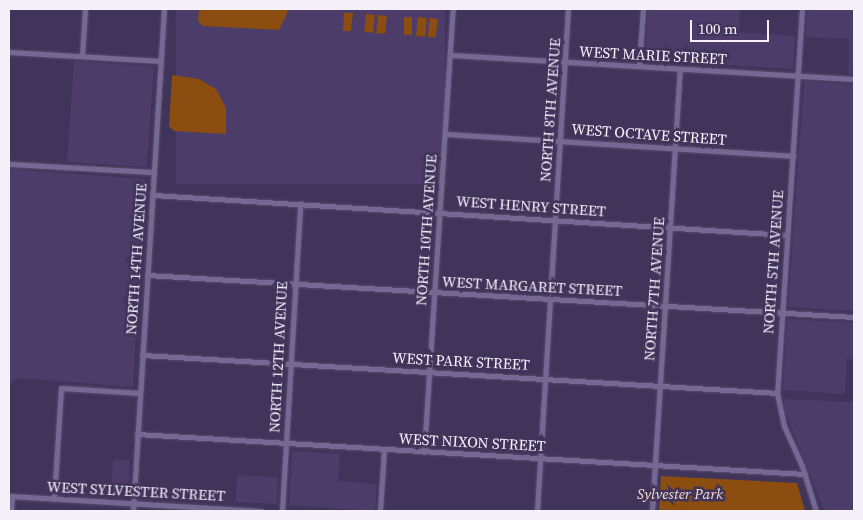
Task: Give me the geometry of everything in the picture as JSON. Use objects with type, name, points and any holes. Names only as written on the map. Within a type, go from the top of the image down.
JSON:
[{"type":"street","points":[[82,56],[85,9]]},
{"type":"street","name":"NORTH 14TH AVENUE","points":[[133,511],[164,9]]},
{"type":"street","name":"NORTH 10TH AVENUE","points":[[424,452],[453,9]]},
{"type":"street","name":"NORTH 8TH AVENUE","points":[[537,511],[568,9]]},
{"type":"street","points":[[640,66],[643,9]]},
{"type":"street","name":"NORTH 5TH AVENUE","points":[[802,9],[777,393],[784,426],[805,474],[816,511]]},
{"type":"street","points":[[9,52],[161,61]]},
{"type":"street","name":"WEST MARIE STREET","points":[[450,55],[854,79]]},
{"type":"street","name":"NORTH 7TH AVENUE","points":[[652,511],[680,69]]},
{"type":"street","name":"WEST OCTAVE STREET","points":[[445,134],[792,156]]},
{"type":"street","points":[[9,164],[154,172]]},
{"type":"street","name":"WEST HENRY STREET","points":[[153,195],[787,235]]},
{"type":"street","name":"NORTH 12TH AVENUE","points":[[282,511],[300,204]]},
{"type":"street","name":"WEST MARGARET STREET","points":[[148,276],[854,318]]},
{"type":"street","name":"WEST PARK STREET","points":[[142,355],[777,393]]},
{"type":"street","points":[[54,499],[61,388],[140,393]]},
{"type":"street","name":"WEST NIXON STREET","points":[[137,434],[805,474]]},
{"type":"street","points":[[380,511],[384,449]]},
{"type":"street","points":[[10,496],[11,511]]},
{"type":"street","name":"WEST SYLVESTER STREET","points":[[10,496],[262,511]]},
{"type":"shaded area","points":[[176,9],[445,9],[445,184],[176,184]]},
{"type":"shaded area","points":[[648,9],[740,9],[739,32],[795,36],[793,69],[645,60]]},
{"type":"shaded area","points":[[807,9],[854,9],[854,74],[848,74],[849,39],[806,37]]},
{"type":"shaded area","points":[[74,61],[154,67],[147,167],[67,162]]},
{"type":"shaded area","points":[[804,81],[854,84],[854,311],[788,307]]},
{"type":"shaded area","points":[[9,169],[145,179],[133,387],[19,378],[9,384]]},
{"type":"shaded area","points":[[787,319],[854,323],[854,359],[847,359],[845,394],[783,390]]},
{"type":"shaded area","points":[[784,399],[854,402],[854,511],[824,511],[785,411]]},
{"type":"shaded area","points":[[292,451],[340,454],[338,481],[377,484],[375,511],[289,505]]},
{"type":"shaded area","points":[[113,459],[130,460],[128,496],[111,495]]},
{"type":"shaded area","points":[[237,475],[278,477],[277,504],[236,502]]},
{"type":"green space","points":[[199,9],[289,9],[279,30],[203,26],[198,21]]},
{"type":"green space","points":[[344,13],[353,13],[351,31],[343,31]]},
{"type":"green space","points":[[366,14],[375,15],[373,33],[364,32]]},
{"type":"green space","points":[[378,15],[387,16],[385,34],[376,33]]},
{"type":"green space","points":[[404,17],[412,17],[412,35],[404,35]]},
{"type":"green space","points":[[418,17],[427,18],[425,37],[416,36]]},
{"type":"green space","points":[[430,18],[438,19],[436,38],[428,37]]},
{"type":"green space","points":[[172,75],[199,79],[216,89],[226,108],[226,134],[174,131],[169,126]]},
{"type":"green space","name":"Sylvester Park","points":[[661,476],[797,483],[805,511],[659,511]]}]
